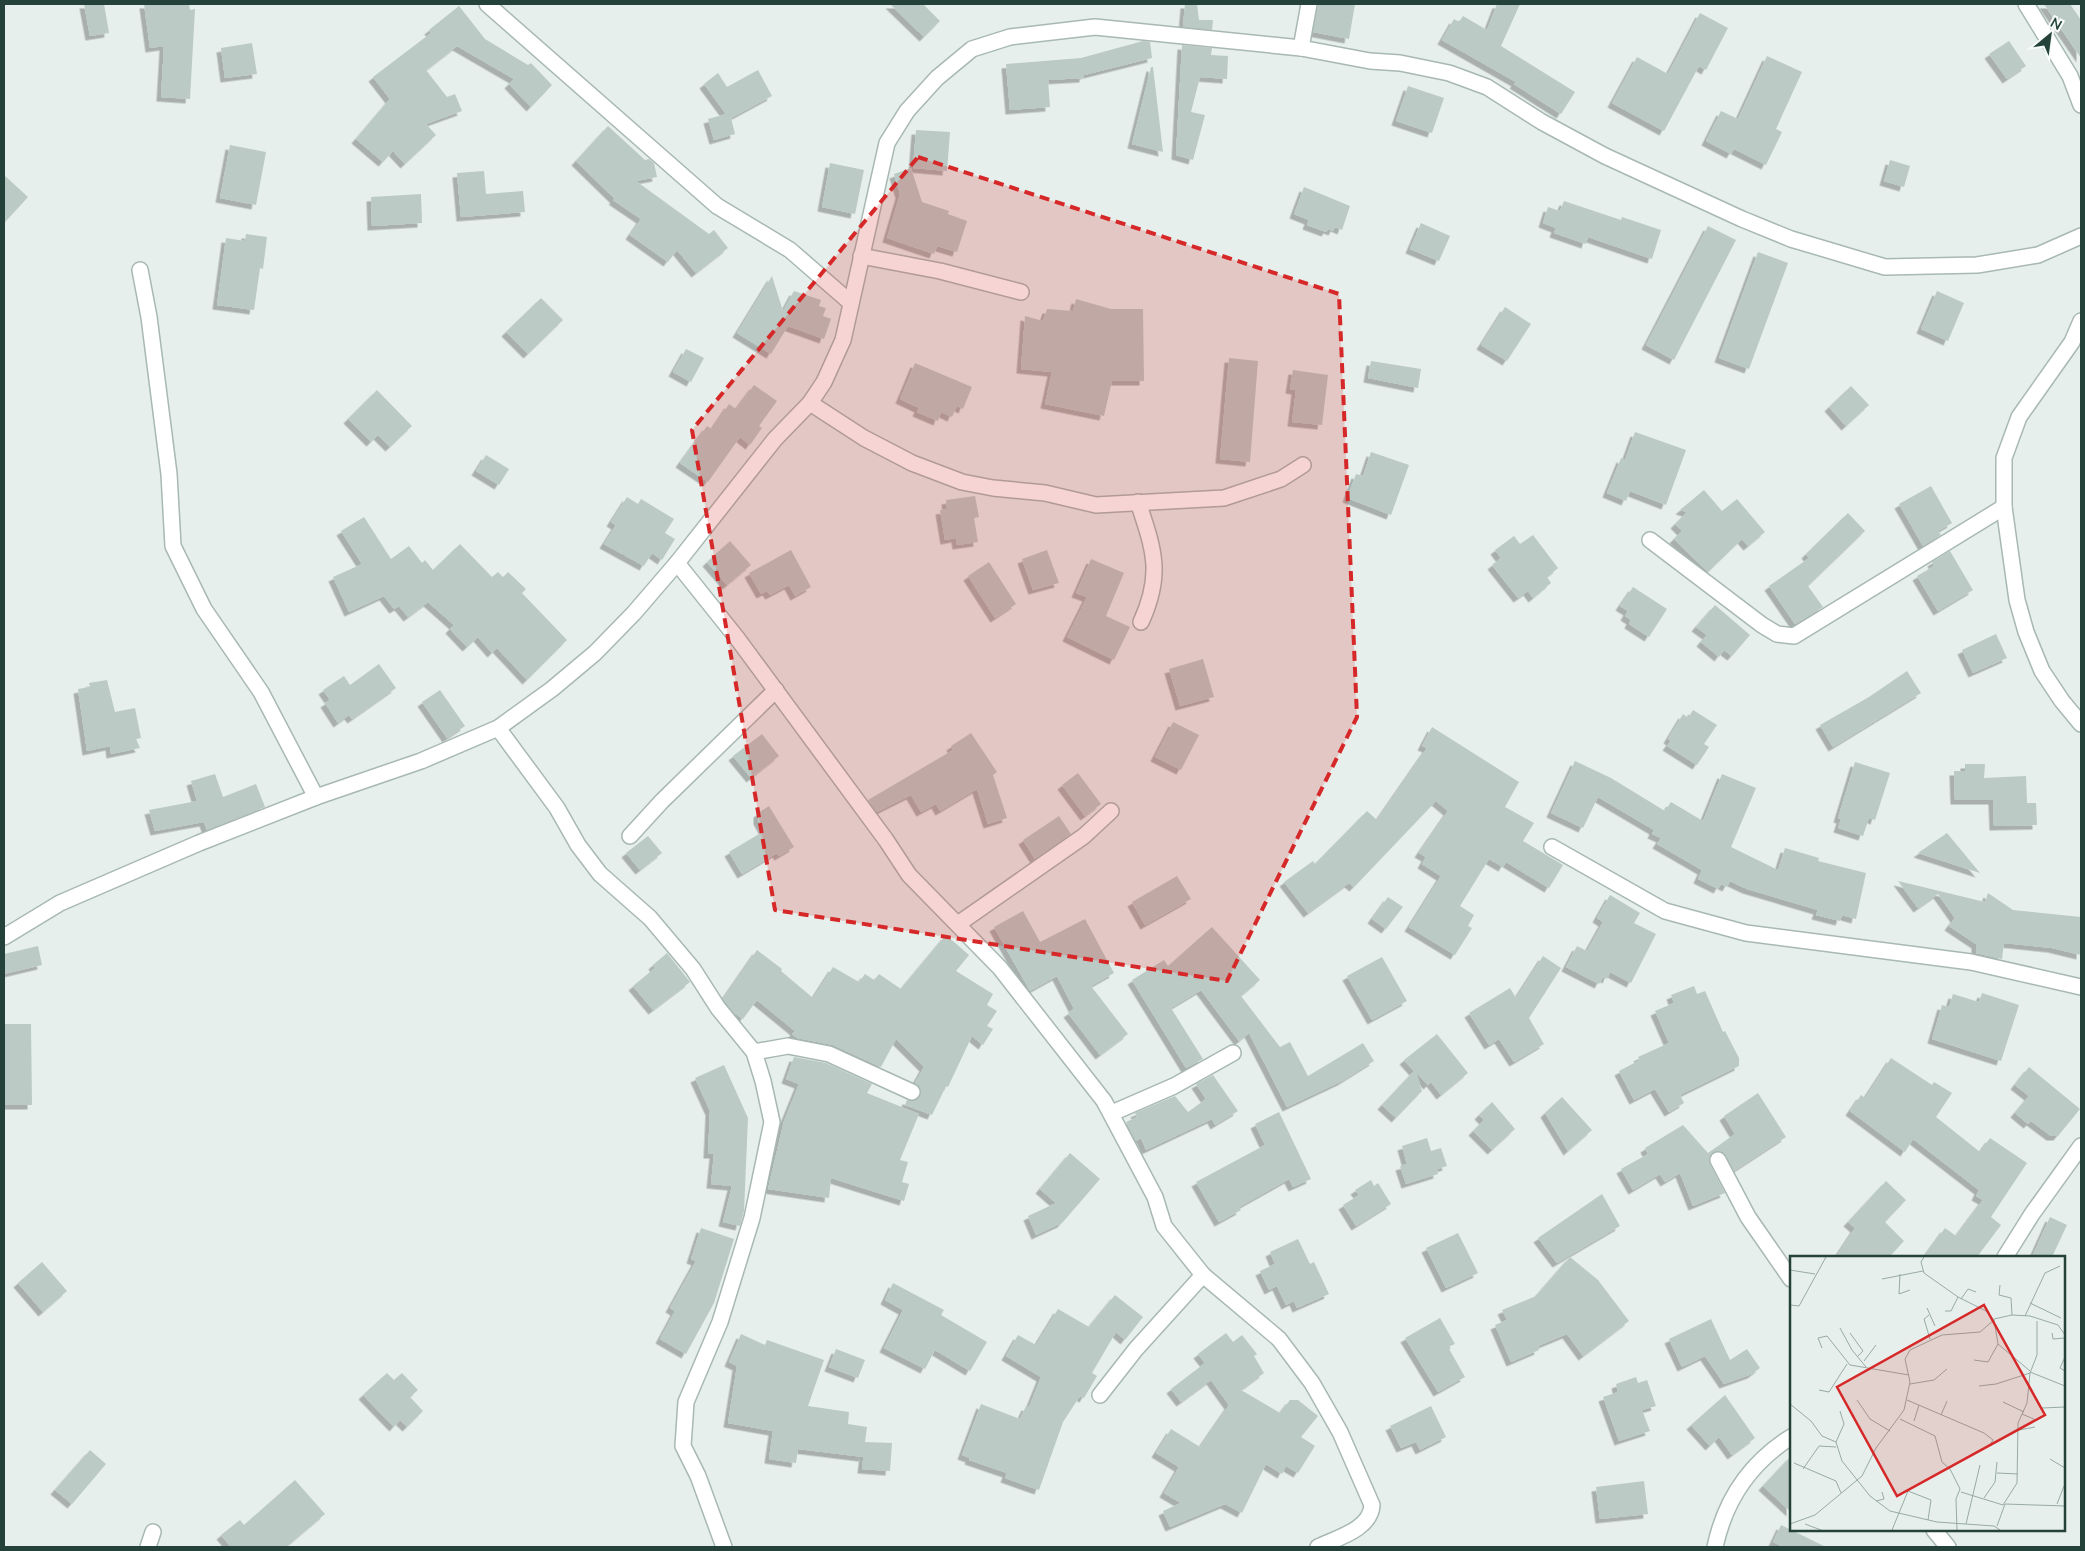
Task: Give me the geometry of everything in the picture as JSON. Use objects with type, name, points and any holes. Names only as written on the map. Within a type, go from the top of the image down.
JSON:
[{"type":"street","points":[[487,4],[717,206],[790,250],[850,303]]},
{"type":"street","points":[[1301,48],[1309,4]]},
{"type":"street","points":[[2026,4],[2070,76],[2081,105]]},
{"type":"street","points":[[4,937],[60,903],[198,843],[316,797],[421,761],[498,728],[552,689],[595,653],[634,614],[775,439],[810,403],[830,370],[843,340],[887,143],[907,111],[937,78],[972,49],[1010,37],[1095,27],[1301,48],[1441,71],[1487,86],[1570,139],[1742,219],[1792,239],[1885,267],[1977,265],[2038,255],[2081,236]]},
{"type":"street","points":[[861,256],[940,271],[1021,292]]},
{"type":"street","points":[[140,270],[149,317],[169,474],[173,546],[204,609],[261,692],[316,797]]},
{"type":"street","points":[[2081,321],[2072,342],[2019,417],[2004,458],[2004,507],[2017,600],[2026,632],[2042,671],[2062,701],[2081,724]]},
{"type":"street","points":[[810,403],[864,438],[912,463],[962,482],[993,488],[1045,493],[1096,505],[1224,498],[1281,479],[1304,465]]},
{"type":"street","points":[[1138,502],[1150,538],[1156,569],[1151,601],[1141,622]]},
{"type":"street","points":[[1650,540],[1762,625],[1777,634],[1794,636],[2004,507]]},
{"type":"street","points":[[677,563],[776,690],[909,875],[958,924],[1023,996],[1112,1114],[1155,1197],[1164,1226],[1203,1275],[1279,1339],[1312,1383],[1340,1432],[1372,1505],[1372,1514],[1367,1522],[1318,1547]]},
{"type":"street","points":[[630,836],[776,690]]},
{"type":"street","points":[[498,728],[557,808],[578,845],[600,874],[650,918],[672,942],[718,1008],[754,1052],[770,1106],[772,1122],[752,1218],[720,1322],[686,1402],[683,1446],[698,1476],[724,1547]]},
{"type":"street","points":[[958,924],[1084,836],[1111,811]]},
{"type":"street","points":[[1552,847],[1665,911],[1746,933],[1971,962],[2081,987]]},
{"type":"street","points":[[754,1052],[788,1046],[829,1054],[912,1092]]},
{"type":"street","points":[[1112,1114],[1174,1086],[1233,1054]]},
{"type":"street","points":[[2006,1256],[2032,1214],[2081,1146]]},
{"type":"street","points":[[1718,1160],[1748,1217],[1790,1278]]},
{"type":"street","points":[[1100,1395],[1136,1349],[1203,1275]]},
{"type":"street","points":[[1715,1547],[1721,1518],[1746,1476],[1772,1449],[1790,1439]]},
{"type":"street","points":[[1935,1531],[1948,1547]]},
{"type":"street","points":[[148,1547],[154,1532]]},
{"type":"highlighted area","points":[[918,157],[1339,294],[1357,717],[1227,981],[775,910],[692,430]]},
{"type":"building","points":[[84,4],[104,4],[109,33],[90,36]]},
{"type":"building","points":[[144,4],[189,4],[190,10],[195,9],[190,99],[161,97],[164,46],[150,48]]},
{"type":"building","points":[[890,4],[923,4],[940,21],[924,37]]},
{"type":"building","points":[[1185,4],[1197,4],[1199,20],[1213,20],[1212,30],[1183,27]]},
{"type":"building","points":[[1318,4],[1355,4],[1349,39],[1313,32]]},
{"type":"building","points":[[1497,4],[1520,4],[1501,46],[1575,92],[1561,114],[1514,84],[1516,82],[1442,40],[1454,19],[1459,22],[1463,16],[1487,30]]},
{"type":"building","points":[[2044,4],[2070,4],[2081,20],[2081,58]]},
{"type":"building","points":[[459,6],[485,39],[528,65],[531,63],[552,85],[531,107],[509,84],[514,79],[457,46],[426,70],[447,97],[455,94],[462,111],[426,124],[436,135],[405,164],[393,151],[383,162],[356,139],[390,99],[373,77],[431,33],[429,30]]},
{"type":"building","points":[[1700,13],[1728,28],[1706,70],[1699,66],[1664,131],[1612,103],[1637,57],[1668,74]]},
{"type":"building","points":[[1143,41],[1150,42],[1152,58],[1084,75],[1084,78],[1048,80],[1050,107],[1010,110],[1006,64],[1081,58]]},
{"type":"building","points":[[2009,41],[2026,66],[2007,79],[1989,54]]},
{"type":"building","points":[[252,43],[257,74],[225,78],[221,48]]},
{"type":"building","points":[[1182,45],[1212,48],[1211,55],[1228,56],[1227,79],[1200,77],[1191,112],[1205,115],[1193,160],[1176,155]]},
{"type":"building","points":[[1767,56],[1802,72],[1776,129],[1782,132],[1766,165],[1734,149],[1731,154],[1706,141],[1721,111],[1738,119]]},
{"type":"building","points":[[1151,67],[1153,67],[1163,152],[1132,144]]},
{"type":"building","points":[[758,70],[772,96],[731,118],[735,134],[714,140],[708,119],[726,114],[704,84],[718,73],[727,87]]},
{"type":"building","points":[[1408,86],[1444,98],[1432,133],[1396,121]]},
{"type":"building","points":[[608,126],[645,160],[649,159],[654,163],[657,177],[636,181],[709,234],[714,230],[728,248],[696,273],[677,250],[668,262],[630,235],[641,219],[613,200],[615,199],[576,161]]},
{"type":"building","points":[[916,130],[950,132],[947,171],[913,168]]},
{"type":"building","points":[[230,145],[266,152],[256,205],[220,198]]},
{"type":"building","points":[[1890,160],[1910,166],[1904,187],[1884,181]]},
{"type":"building","points":[[830,163],[864,170],[855,214],[822,207]]},
{"type":"building","points":[[911,168],[922,202],[949,211],[948,214],[967,221],[957,252],[937,246],[934,254],[887,238],[900,194],[894,174]]},
{"type":"building","points":[[484,171],[486,194],[523,191],[525,212],[461,217],[457,173]]},
{"type":"building","points":[[4,175],[28,197],[4,223]]},
{"type":"building","points":[[1304,187],[1350,206],[1342,230],[1335,227],[1333,231],[1328,229],[1326,232],[1307,225],[1309,220],[1294,214]]},
{"type":"building","points":[[421,194],[422,223],[372,226],[371,197]]},
{"type":"building","points":[[1564,201],[1621,220],[1622,217],[1661,230],[1652,259],[1588,237],[1586,244],[1554,233],[1556,228],[1543,223],[1548,207],[1560,211]]},
{"type":"building","points":[[1421,223],[1450,236],[1439,261],[1410,249]]},
{"type":"building","points":[[1708,226],[1736,240],[1674,360],[1646,345]]},
{"type":"building","points":[[246,234],[267,237],[263,269],[260,268],[254,310],[217,305],[226,238],[245,241]]},
{"type":"building","points":[[1758,252],[1788,263],[1749,369],[1719,358]]},
{"type":"building","points":[[772,276],[783,311],[794,291],[821,300],[819,306],[826,308],[823,316],[831,319],[824,339],[788,326],[771,354],[737,333]]},
{"type":"building","points":[[1937,291],[1964,303],[1948,341],[1921,329]]},
{"type":"building","points":[[541,298],[563,320],[528,354],[506,332]]},
{"type":"building","points":[[1076,299],[1111,309],[1143,309],[1144,381],[1112,381],[1104,416],[1045,404],[1052,372],[1021,369],[1025,316],[1043,321],[1047,309],[1073,311]]},
{"type":"building","points":[[1505,307],[1531,324],[1507,361],[1481,345]]},
{"type":"building","points":[[686,349],[704,358],[691,382],[673,372]]},
{"type":"building","points":[[1229,358],[1258,361],[1250,462],[1220,459]]},
{"type":"building","points":[[1371,361],[1421,369],[1418,388],[1368,378]]},
{"type":"building","points":[[915,363],[972,387],[963,409],[957,406],[952,417],[941,412],[938,421],[917,412],[919,408],[900,399]]},
{"type":"building","points":[[1293,370],[1328,375],[1322,425],[1292,422],[1296,390],[1290,389]]},
{"type":"building","points":[[754,385],[777,401],[759,426],[762,428],[750,445],[740,437],[708,482],[680,463],[707,426],[712,429],[729,404],[736,409]]},
{"type":"building","points":[[1851,386],[1869,405],[1846,426],[1829,407]]},
{"type":"building","points":[[377,390],[412,426],[390,447],[378,435],[371,442],[348,419]]},
{"type":"building","points":[[1635,432],[1686,450],[1666,505],[1630,491],[1626,501],[1607,493],[1621,458],[1625,460]]},
{"type":"building","points":[[1371,452],[1409,465],[1391,515],[1347,498],[1356,474],[1363,476]]},
{"type":"building","points":[[486,455],[509,469],[499,485],[476,471]]},
{"type":"building","points":[[1931,486],[1952,523],[1938,531],[1941,535],[1923,546],[1899,504]]},
{"type":"building","points":[[1704,490],[1722,511],[1737,499],[1765,532],[1748,546],[1742,539],[1708,572],[1674,539],[1682,531],[1675,524],[1687,512],[1680,510]]},
{"type":"building","points":[[975,496],[979,517],[974,518],[978,542],[957,545],[956,538],[945,540],[940,510],[947,509],[946,500]]},
{"type":"building","points":[[627,497],[638,504],[641,499],[674,519],[665,533],[675,539],[662,560],[652,553],[644,566],[604,544],[616,525],[611,522]]},
{"type":"building","points":[[1848,513],[1865,531],[1808,586],[1823,607],[1795,624],[1769,586],[1809,558],[1806,554]]},
{"type":"building","points":[[364,517],[391,559],[409,546],[422,563],[425,560],[433,570],[460,544],[492,577],[498,572],[503,577],[508,572],[526,589],[522,593],[567,640],[527,680],[497,648],[492,653],[478,637],[467,647],[450,629],[454,625],[428,602],[408,617],[399,606],[394,609],[384,596],[349,612],[333,577],[362,564],[341,531]]},
{"type":"building","points":[[1533,535],[1558,568],[1547,577],[1551,583],[1533,598],[1528,591],[1518,598],[1492,565],[1501,558],[1495,550],[1514,536],[1520,544]]},
{"type":"building","points":[[730,541],[751,565],[727,585],[707,562]]},
{"type":"building","points":[[791,550],[811,587],[795,596],[789,585],[770,595],[767,591],[761,594],[749,573]]},
{"type":"building","points":[[1047,550],[1059,583],[1033,590],[1022,559]]},
{"type":"building","points":[[1950,551],[1973,590],[1938,611],[1917,576],[1934,566],[1932,562]]},
{"type":"building","points":[[1091,559],[1124,573],[1106,616],[1130,627],[1114,660],[1067,637],[1087,597],[1076,593]]},
{"type":"building","points":[[989,562],[1016,604],[995,618],[968,576]]},
{"type":"building","points":[[1633,587],[1667,609],[1649,637],[1629,624],[1631,620],[1625,616],[1628,611],[1620,606]]},
{"type":"building","points":[[1715,605],[1750,635],[1732,656],[1724,650],[1719,657],[1701,642],[1707,635],[1696,627]]},
{"type":"building","points":[[1996,634],[2007,658],[1973,673],[1962,650]]},
{"type":"building","points":[[1203,659],[1214,697],[1180,706],[1169,669]]},
{"type":"building","points":[[379,664],[396,688],[352,719],[349,715],[338,723],[325,703],[330,700],[323,690],[344,676],[350,685]]},
{"type":"building","points":[[1907,671],[1921,693],[1833,747],[1820,725],[1869,697]]},
{"type":"building","points":[[107,680],[115,712],[135,708],[141,738],[136,739],[140,748],[111,754],[110,746],[87,751],[78,689],[90,687],[89,683]]},
{"type":"building","points":[[440,690],[465,726],[447,738],[422,702]]},
{"type":"building","points":[[1693,710],[1717,725],[1704,744],[1709,747],[1697,765],[1667,746],[1671,741],[1668,739],[1683,714],[1688,718]]},
{"type":"building","points":[[1173,722],[1199,735],[1181,770],[1155,757]]},
{"type":"building","points":[[1432,727],[1519,782],[1505,807],[1534,823],[1523,841],[1563,865],[1549,888],[1506,862],[1503,867],[1489,859],[1460,906],[1474,915],[1468,926],[1472,928],[1455,955],[1409,927],[1441,876],[1422,864],[1426,857],[1419,853],[1448,811],[1436,801],[1354,887],[1349,883],[1308,913],[1284,882],[1313,861],[1315,864],[1367,811],[1377,820],[1427,748],[1422,746]]},
{"type":"building","points":[[971,733],[997,772],[993,775],[1007,818],[988,824],[977,789],[940,811],[936,804],[921,812],[911,795],[877,812],[868,800],[953,750],[951,746]]},
{"type":"building","points":[[762,734],[779,756],[751,778],[733,756]]},
{"type":"building","points":[[1575,761],[1611,778],[1665,811],[1671,802],[1703,821],[1722,774],[1756,788],[1731,847],[1778,870],[1785,848],[1819,858],[1818,861],[1866,873],[1856,919],[1842,915],[1840,921],[1816,915],[1818,910],[1747,889],[1730,881],[1727,887],[1721,884],[1718,889],[1698,879],[1702,870],[1657,844],[1661,838],[1652,834],[1654,830],[1598,797],[1583,828],[1551,813]]},
{"type":"building","points":[[1855,762],[1890,773],[1875,820],[1869,818],[1863,836],[1838,828],[1841,819],[1838,818]]},
{"type":"building","points":[[1965,764],[1985,764],[1984,778],[2026,776],[2027,803],[2036,803],[2037,825],[1994,826],[1993,800],[1955,800],[1954,771],[1965,771]]},
{"type":"building","points":[[1078,773],[1101,804],[1085,816],[1062,785]]},
{"type":"building","points":[[215,774],[223,797],[256,784],[265,807],[207,830],[204,822],[155,831],[149,810],[197,801],[191,781]]},
{"type":"building","points":[[769,806],[794,847],[779,856],[777,853],[742,874],[729,852],[764,831],[758,820],[758,813]]},
{"type":"building","points":[[1059,816],[1071,834],[1035,859],[1023,840]]},
{"type":"building","points":[[1947,833],[1980,873],[1918,853]]},
{"type":"building","points":[[648,836],[662,853],[640,870],[626,853]]},
{"type":"building","points":[[1177,876],[1191,899],[1145,925],[1132,902]]},
{"type":"building","points":[[1898,881],[1985,902],[1988,893],[2013,910],[2081,917],[2081,955],[2052,948],[2004,943],[2002,959],[1976,953],[1976,944],[1949,926],[1955,918],[1938,894],[1918,908]]},
{"type":"building","points":[[1610,895],[1640,913],[1634,923],[1656,934],[1631,983],[1610,972],[1607,979],[1603,977],[1599,984],[1566,967],[1577,946],[1587,951],[1603,922],[1597,918]]},
{"type":"building","points":[[1388,897],[1403,907],[1386,929],[1372,919]]},
{"type":"building","points":[[1023,911],[1040,942],[1085,919],[1114,973],[1091,986],[1128,1034],[1100,1055],[1068,1013],[1074,1009],[1057,976],[1030,991],[994,927]]},
{"type":"building","points":[[1212,927],[1260,980],[1241,996],[1280,1047],[1290,1042],[1308,1076],[1363,1043],[1374,1061],[1342,1081],[1287,1107],[1249,1033],[1239,1041],[1201,990],[1171,1008],[1203,1059],[1186,1068],[1132,980],[1164,960],[1168,966]]},
{"type":"building","points":[[946,935],[969,955],[956,971],[993,994],[987,1005],[997,1011],[987,1026],[993,1029],[983,1045],[972,1036],[948,1087],[946,1086],[932,1115],[905,1105],[907,1100],[913,1101],[920,1096],[921,1091],[915,1083],[924,1067],[896,1039],[881,1067],[833,1045],[797,1038],[792,1034],[795,1031],[757,1000],[743,1019],[734,1013],[723,999],[757,950],[782,969],[781,971],[813,998],[833,967],[859,982],[865,974],[874,980],[879,974],[901,989]]},
{"type":"building","points":[[38,946],[42,965],[4,974],[4,954]]},
{"type":"building","points":[[667,953],[690,982],[653,1010],[633,986],[655,968],[653,965]]},
{"type":"building","points":[[1543,956],[1561,968],[1529,1018],[1544,1044],[1514,1062],[1499,1039],[1489,1045],[1469,1013],[1510,988],[1516,998]]},
{"type":"building","points":[[1382,957],[1407,1001],[1372,1020],[1347,976]]},
{"type":"building","points":[[1694,986],[1697,994],[1705,991],[1723,1032],[1725,1031],[1739,1058],[1739,1066],[1680,1095],[1684,1103],[1669,1112],[1655,1089],[1634,1100],[1619,1071],[1640,1060],[1638,1057],[1669,1043],[1655,1011],[1674,1003],[1671,995]]},
{"type":"building","points":[[1982,993],[2019,1005],[2001,1061],[1932,1039],[1942,1005],[1949,1007],[1953,994],[1979,1002]]},
{"type":"building","points":[[4,1024],[31,1024],[32,1105],[4,1105]]},
{"type":"building","points":[[1437,1034],[1468,1073],[1441,1095],[1431,1082],[1428,1085],[1416,1072],[1422,1091],[1396,1118],[1382,1105],[1414,1071],[1404,1060]]},
{"type":"building","points":[[794,1057],[826,1063],[872,1084],[867,1093],[919,1114],[900,1160],[908,1162],[902,1182],[909,1184],[904,1201],[831,1178],[829,1198],[768,1189],[784,1121],[799,1084],[786,1079]]},
{"type":"building","points":[[1891,1058],[1932,1085],[1934,1082],[1952,1093],[1936,1117],[1980,1152],[1990,1138],[2027,1163],[1991,1217],[2001,1225],[1978,1256],[1925,1256],[1945,1228],[1956,1236],[1983,1200],[1976,1196],[1979,1190],[1913,1139],[1905,1152],[1850,1111],[1861,1095],[1865,1098]]},
{"type":"building","points":[[724,1065],[748,1118],[744,1211],[740,1226],[723,1222],[732,1186],[711,1184],[714,1154],[708,1154],[710,1111],[695,1078]]},
{"type":"building","points":[[2029,1067],[2080,1109],[2058,1136],[2051,1136],[2031,1121],[2028,1124],[2015,1113],[2029,1096],[2015,1085]]},
{"type":"building","points":[[1213,1075],[1238,1111],[1215,1125],[1212,1119],[1146,1150],[1141,1138],[1136,1141],[1126,1122],[1137,1117],[1135,1113],[1175,1096],[1188,1112],[1206,1099],[1196,1084]]},
{"type":"building","points":[[1758,1093],[1786,1137],[1734,1171],[1723,1152],[1713,1152],[1710,1155],[1710,1164],[1725,1193],[1693,1206],[1680,1173],[1665,1182],[1660,1174],[1633,1190],[1621,1169],[1648,1154],[1645,1148],[1683,1125],[1708,1153],[1735,1134],[1724,1116]]},
{"type":"building","points":[[1562,1097],[1592,1130],[1568,1151],[1545,1113]]},
{"type":"building","points":[[1492,1102],[1515,1129],[1492,1150],[1473,1131],[1484,1120],[1479,1115]]},
{"type":"building","points":[[1279,1112],[1311,1179],[1293,1187],[1289,1179],[1239,1207],[1241,1210],[1219,1222],[1196,1182],[1265,1145],[1255,1124]]},
{"type":"building","points":[[1427,1138],[1431,1151],[1441,1148],[1447,1166],[1437,1169],[1438,1174],[1406,1184],[1400,1166],[1407,1164],[1402,1146]]},
{"type":"building","points":[[1070,1153],[1100,1179],[1062,1223],[1036,1235],[1028,1216],[1056,1203],[1040,1189]]},
{"type":"building","points":[[1371,1180],[1374,1186],[1378,1183],[1391,1204],[1356,1226],[1343,1205],[1359,1195],[1355,1190]]},
{"type":"building","points":[[1886,1181],[1906,1200],[1885,1222],[1904,1241],[1890,1256],[1837,1256],[1855,1228],[1848,1222]]},
{"type":"building","points":[[1602,1194],[1620,1226],[1557,1263],[1538,1238]]},
{"type":"building","points":[[2050,1217],[2067,1225],[2052,1256],[2032,1256]]},
{"type":"building","points":[[701,1228],[734,1239],[714,1303],[686,1354],[660,1339],[675,1311],[670,1308],[696,1261],[691,1259]]},
{"type":"building","points":[[1458,1233],[1478,1273],[1446,1288],[1426,1248]]},
{"type":"building","points":[[1298,1239],[1310,1264],[1314,1262],[1329,1294],[1297,1308],[1294,1301],[1286,1305],[1277,1286],[1269,1290],[1260,1271],[1275,1264],[1270,1252]]},
{"type":"building","points":[[1570,1257],[1598,1280],[1629,1321],[1583,1356],[1567,1334],[1538,1346],[1539,1350],[1511,1362],[1495,1325],[1507,1320],[1502,1310],[1536,1296]]},
{"type":"building","points":[[42,1262],[67,1291],[43,1312],[18,1283]]},
{"type":"building","points":[[893,1283],[944,1310],[941,1315],[987,1342],[970,1371],[935,1350],[925,1369],[884,1348],[903,1310],[885,1300]]},
{"type":"building","points":[[1115,1295],[1143,1317],[1125,1340],[1116,1332],[1092,1373],[1097,1376],[1084,1398],[1080,1396],[1063,1422],[1039,1490],[1005,1478],[1007,1473],[969,1460],[970,1458],[962,1455],[981,1404],[1020,1419],[1026,1406],[1029,1407],[1041,1377],[1006,1356],[1018,1335],[1036,1345],[1058,1309],[1089,1327]]},
{"type":"building","points":[[1440,1318],[1455,1344],[1448,1347],[1465,1377],[1438,1392],[1405,1338]]},
{"type":"building","points":[[1711,1319],[1730,1360],[1747,1349],[1760,1368],[1752,1374],[1724,1384],[1705,1356],[1682,1367],[1669,1339]]},
{"type":"building","points":[[1226,1333],[1233,1342],[1242,1335],[1257,1354],[1254,1356],[1264,1373],[1241,1390],[1280,1413],[1290,1400],[1298,1400],[1318,1416],[1301,1437],[1315,1446],[1298,1473],[1286,1466],[1282,1474],[1266,1464],[1242,1513],[1225,1504],[1170,1527],[1163,1511],[1181,1503],[1164,1493],[1179,1467],[1156,1453],[1171,1429],[1200,1447],[1229,1405],[1211,1380],[1181,1402],[1171,1389],[1205,1363],[1198,1354]]},
{"type":"building","points":[[741,1334],[765,1345],[767,1340],[824,1360],[808,1406],[849,1412],[848,1424],[867,1427],[865,1442],[892,1443],[890,1471],[862,1469],[864,1452],[863,1457],[798,1449],[796,1463],[769,1459],[773,1431],[728,1423],[737,1366],[729,1362]]},
{"type":"building","points":[[836,1349],[865,1360],[858,1378],[829,1367]]},
{"type":"building","points":[[387,1373],[394,1380],[402,1373],[418,1390],[410,1397],[423,1411],[407,1427],[400,1420],[394,1427],[363,1395]]},
{"type":"building","points":[[1636,1377],[1638,1383],[1647,1380],[1656,1406],[1642,1410],[1650,1431],[1619,1441],[1603,1397],[1618,1392],[1616,1384]]},
{"type":"building","points":[[1725,1395],[1755,1438],[1732,1455],[1719,1437],[1710,1446],[1691,1425]]},
{"type":"building","points":[[1431,1406],[1446,1437],[1420,1450],[1416,1442],[1401,1448],[1390,1426]]},
{"type":"building","points":[[90,1450],[106,1464],[72,1504],[55,1490]]},
{"type":"building","points":[[1790,1457],[1790,1511],[1763,1486]]},
{"type":"building","points":[[295,1480],[325,1514],[286,1547],[231,1547],[221,1535],[240,1520],[244,1525]]},
{"type":"building","points":[[1644,1481],[1648,1514],[1600,1519],[1596,1487]]},
{"type":"building","points":[[1781,1525],[1826,1547],[1784,1547],[1773,1542]]}]
